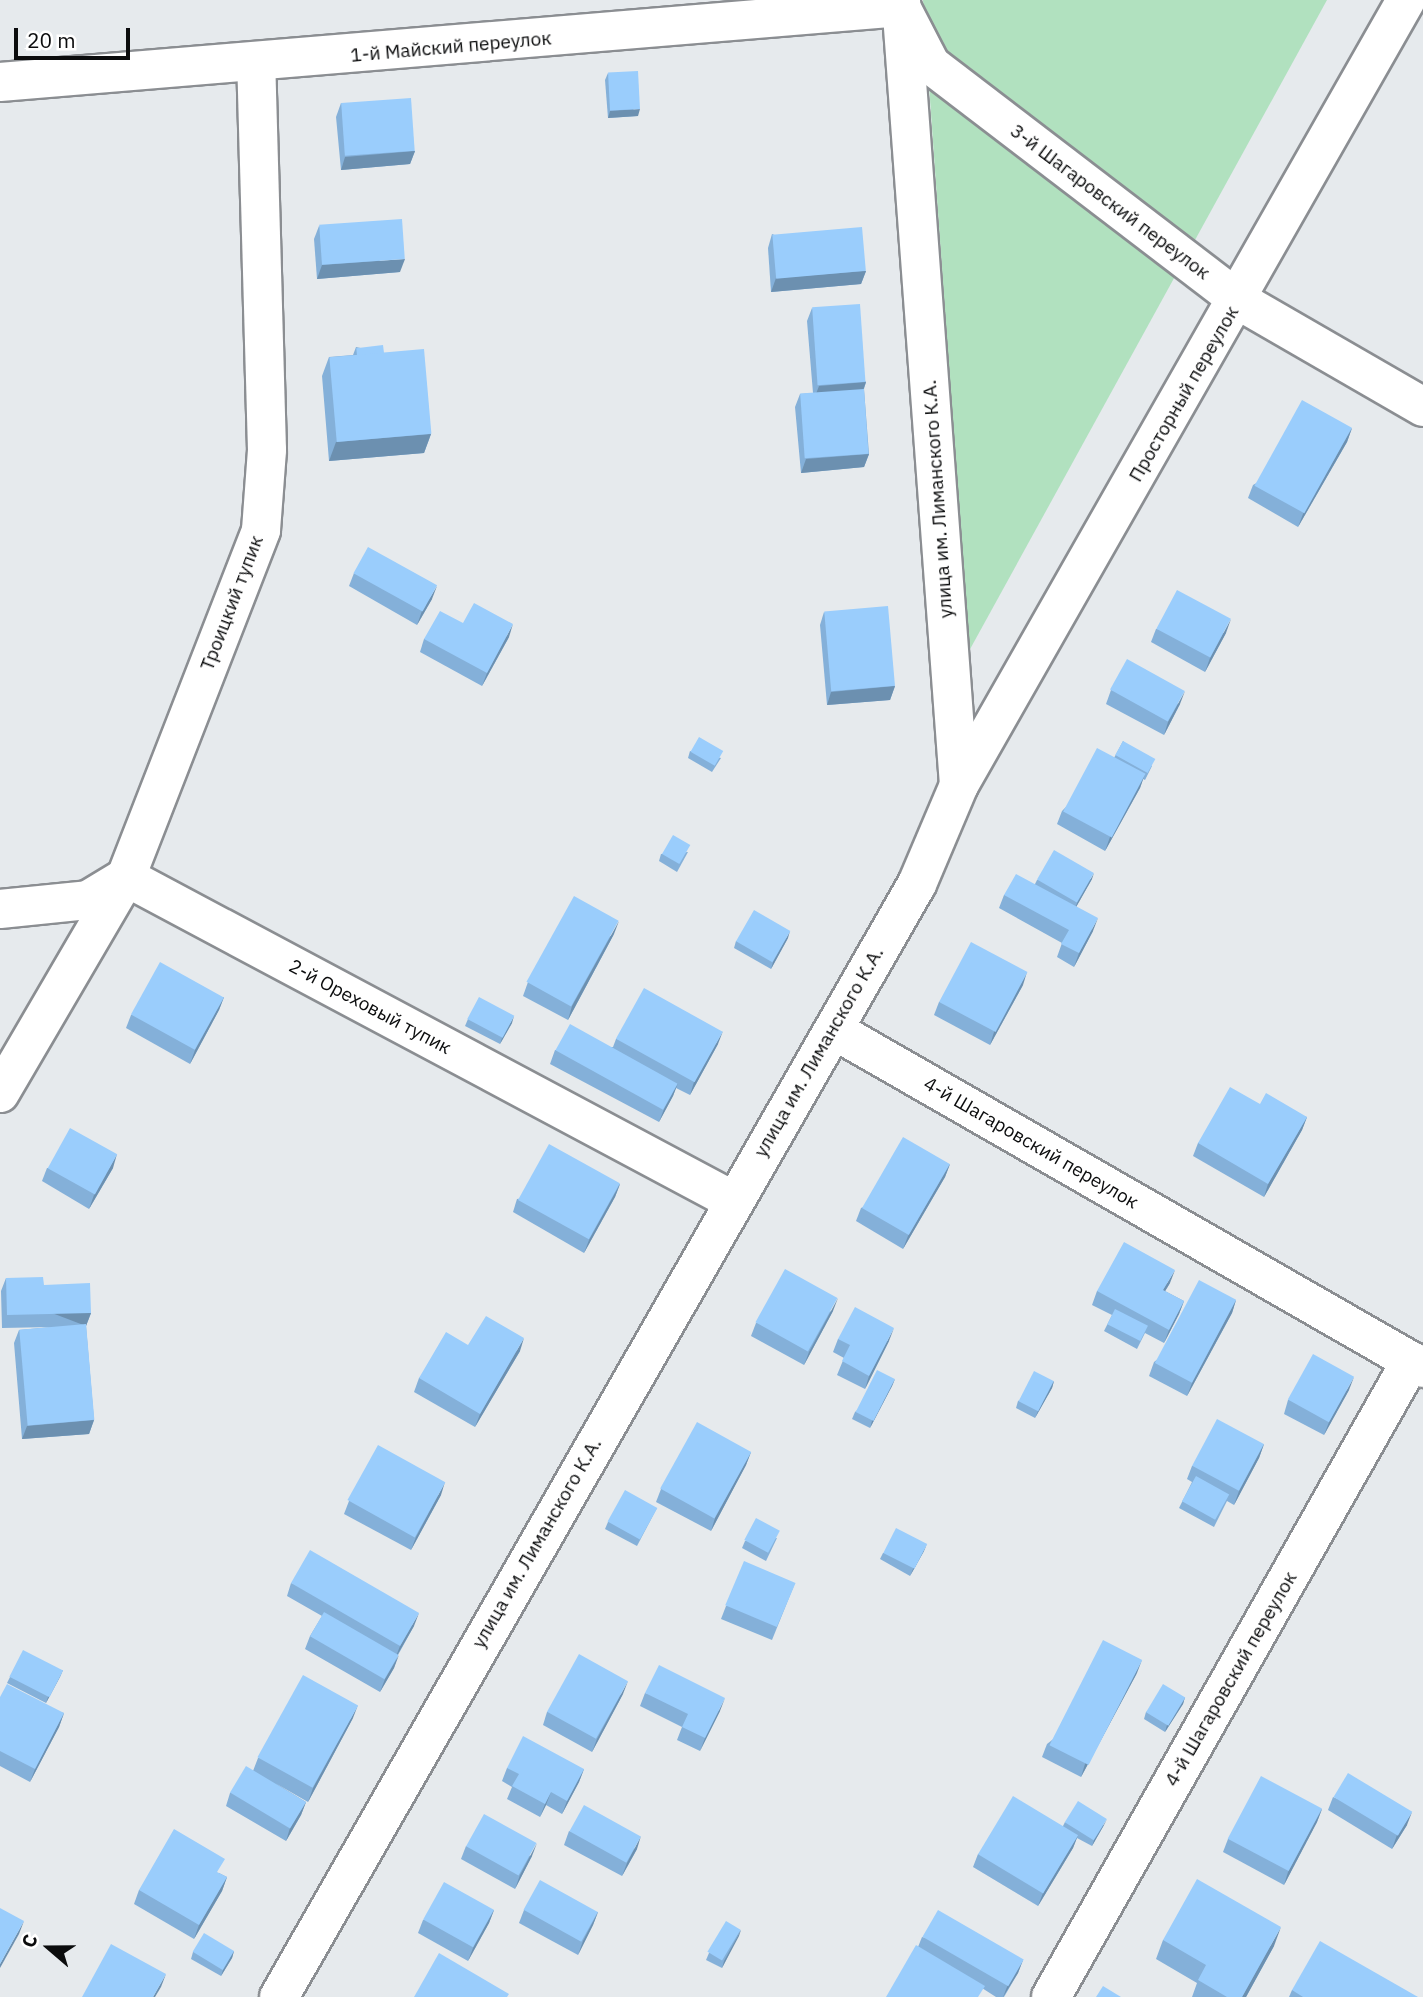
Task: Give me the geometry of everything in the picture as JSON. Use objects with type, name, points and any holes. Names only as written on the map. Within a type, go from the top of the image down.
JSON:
[{"type":"street","name":"Просторный переулок","points":[[959,785],[1238,300],[1406,0]]},
{"type":"street","name":"3-й Шагаровский переулок","points":[[901,3],[932,65],[1238,300],[1423,407]]},
{"type":"street","name":"1-й Майский переулок","points":[[0,82],[256,64],[901,3]]},
{"type":"street","name":"улица им. Лиманского К.А.","points":[[279,1997],[732,1200],[834,1030],[917,884],[959,785],[901,3]]},
{"type":"street","name":"Троицкий тупик","points":[[0,1093],[126,877],[261,530],[267,450],[256,64]]},
{"type":"street","points":[[0,909],[88,900],[126,877]]},
{"type":"street","name":"2-й Ореховый тупик","points":[[126,877],[732,1200]]},
{"type":"street","name":"4-й Шагаровский переулок","points":[[834,1030],[1417,1365],[1051,1997]]},
{"type":"green space","points":[[923,0],[1327,0],[969,651]]},
{"type":"building","points":[[638,71],[640,109],[610,111],[608,73]]},
{"type":"building","points":[[411,98],[415,151],[345,156],[341,103]]},
{"type":"building","points":[[402,219],[405,259],[322,265],[319,225]]},
{"type":"building","points":[[862,227],[866,271],[776,279],[772,235]]},
{"type":"building","points":[[860,304],[865,382],[818,385],[812,307]]},
{"type":"building","points":[[383,345],[384,353],[357,356],[356,348]]},
{"type":"building","points":[[424,349],[431,434],[337,442],[329,357]]},
{"type":"building","points":[[864,389],[869,454],[805,458],[800,393]]},
{"type":"building","points":[[1302,400],[1352,428],[1304,513],[1254,486]]},
{"type":"building","points":[[368,547],[437,585],[423,612],[353,573]]},
{"type":"building","points":[[1177,590],[1231,619],[1210,657],[1156,629]]},
{"type":"building","points":[[474,603],[513,624],[487,673],[424,639],[440,611],[463,623]]},
{"type":"building","points":[[888,606],[895,686],[831,691],[824,612]]},
{"type":"building","points":[[1127,659],[1185,691],[1168,722],[1110,690]]},
{"type":"building","points":[[699,737],[723,751],[715,766],[690,752]]},
{"type":"building","points":[[1123,741],[1155,759],[1148,773],[1115,755]]},
{"type":"building","points":[[1097,748],[1146,774],[1112,837],[1063,812]]},
{"type":"building","points":[[673,835],[690,845],[679,864],[662,854]]},
{"type":"building","points":[[1054,850],[1094,873],[1077,902],[1037,879]]},
{"type":"building","points":[[1016,874],[1098,918],[1079,953],[1061,944],[1069,930],[1004,895]]},
{"type":"building","points":[[574,896],[619,921],[571,1006],[526,982]]},
{"type":"building","points":[[754,910],[790,931],[772,962],[736,941]]},
{"type":"building","points":[[971,942],[1028,972],[996,1032],[939,1002]]},
{"type":"building","points":[[160,962],[224,997],[195,1050],[131,1014]]},
{"type":"building","points":[[644,988],[723,1032],[695,1082],[616,1039]]},
{"type":"building","points":[[479,997],[514,1016],[503,1038],[467,1019]]},
{"type":"building","points":[[570,1024],[678,1084],[663,1110],[555,1050]]},
{"type":"building","points":[[1230,1087],[1260,1104],[1266,1093],[1307,1117],[1268,1184],[1198,1143]]},
{"type":"building","points":[[70,1128],[117,1154],[95,1194],[48,1168]]},
{"type":"building","points":[[903,1137],[950,1164],[909,1235],[862,1208]]},
{"type":"building","points":[[549,1144],[620,1183],[589,1239],[518,1200]]},
{"type":"building","points":[[1124,1242],[1175,1270],[1163,1290],[1184,1301],[1169,1330],[1097,1291]]},
{"type":"building","points":[[785,1269],[837,1298],[808,1351],[755,1322]]},
{"type":"building","points":[[43,1277],[44,1285],[90,1283],[91,1313],[7,1315],[6,1278]]},
{"type":"building","points":[[1199,1280],[1236,1300],[1192,1383],[1155,1363]]},
{"type":"building","points":[[855,1307],[894,1328],[869,1376],[842,1361],[850,1345],[838,1339]]},
{"type":"building","points":[[1115,1309],[1148,1326],[1140,1341],[1107,1324]]},
{"type":"building","points":[[486,1316],[524,1338],[480,1414],[419,1378],[446,1332],[468,1345]]},
{"type":"building","points":[[86,1324],[94,1420],[28,1425],[19,1330]]},
{"type":"building","points":[[1313,1354],[1354,1377],[1329,1422],[1288,1399]]},
{"type":"building","points":[[877,1370],[895,1379],[873,1421],[856,1412]]},
{"type":"building","points":[[1034,1371],[1054,1381],[1038,1411],[1019,1401]]},
{"type":"building","points":[[1217,1419],[1264,1444],[1239,1491],[1192,1466]]},
{"type":"building","points":[[697,1422],[751,1452],[714,1519],[660,1488]]},
{"type":"building","points":[[378,1445],[445,1482],[415,1537],[347,1500]]},
{"type":"building","points":[[1196,1476],[1229,1494],[1215,1520],[1182,1501]]},
{"type":"building","points":[[625,1490],[657,1508],[640,1539],[608,1521]]},
{"type":"building","points":[[756,1518],[780,1531],[768,1553],[744,1540]]},
{"type":"building","points":[[896,1528],[927,1544],[914,1569],[883,1553]]},
{"type":"building","points":[[310,1550],[419,1613],[400,1646],[291,1583]]},
{"type":"building","points":[[744,1561],[796,1583],[777,1627],[725,1605]]},
{"type":"building","points":[[324,1612],[398,1655],[384,1679],[310,1636]]},
{"type":"building","points":[[1103,1640],[1142,1660],[1089,1765],[1049,1745]]},
{"type":"building","points":[[23,1650],[63,1670],[49,1697],[9,1677]]},
{"type":"building","points":[[579,1654],[628,1681],[596,1739],[547,1712]]},
{"type":"building","points":[[659,1665],[725,1698],[705,1738],[682,1727],[688,1714],[645,1693]]},
{"type":"building","points":[[303,1675],[358,1706],[313,1788],[257,1757]]},
{"type":"building","points":[[7,1684],[64,1713],[35,1769],[0,1751],[0,1697]]},
{"type":"building","points":[[1163,1684],[1185,1697],[1168,1726],[1146,1712]]},
{"type":"building","points":[[523,1736],[584,1769],[567,1801],[551,1792],[545,1804],[512,1786],[519,1774],[507,1768]]},
{"type":"building","points":[[246,1766],[306,1802],[290,1829],[230,1793]]},
{"type":"building","points":[[1348,1773],[1412,1812],[1398,1836],[1334,1797]]},
{"type":"building","points":[[1261,1776],[1322,1808],[1289,1871],[1228,1839]]},
{"type":"building","points":[[1013,1796],[1078,1835],[1043,1893],[978,1854]]},
{"type":"building","points":[[1078,1801],[1107,1819],[1094,1840],[1065,1822]]},
{"type":"building","points":[[584,1805],[641,1837],[626,1863],[569,1831]]},
{"type":"building","points":[[484,1814],[536,1843],[519,1875],[466,1846]]},
{"type":"building","points":[[174,1829],[225,1859],[217,1872],[227,1877],[199,1925],[139,1890]]},
{"type":"building","points":[[1197,1879],[1281,1927],[1242,1997],[1227,1997],[1198,1980],[1206,1965],[1163,1940]]},
{"type":"building","points":[[540,1880],[598,1912],[581,1942],[524,1910]]},
{"type":"building","points":[[444,1882],[494,1910],[473,1947],[423,1920]]},
{"type":"building","points":[[0,1908],[24,1921],[0,1964]]},
{"type":"building","points":[[938,1910],[1024,1960],[1008,1986],[922,1937]]},
{"type":"building","points":[[726,1921],[741,1930],[722,1961],[707,1952]]},
{"type":"building","points":[[204,1933],[234,1951],[223,1970],[193,1952]]},
{"type":"building","points":[[1320,1941],[1418,1997],[1303,1997],[1292,1990]]},
{"type":"building","points":[[111,1944],[166,1974],[153,1997],[82,1997]]},
{"type":"building","points":[[916,1945],[985,1986],[978,1997],[886,1997]]},
{"type":"building","points":[[439,1953],[509,1994],[507,1997],[414,1997]]},
{"type":"building","points":[[1103,1986],[1121,1997],[1096,1997]]}]
